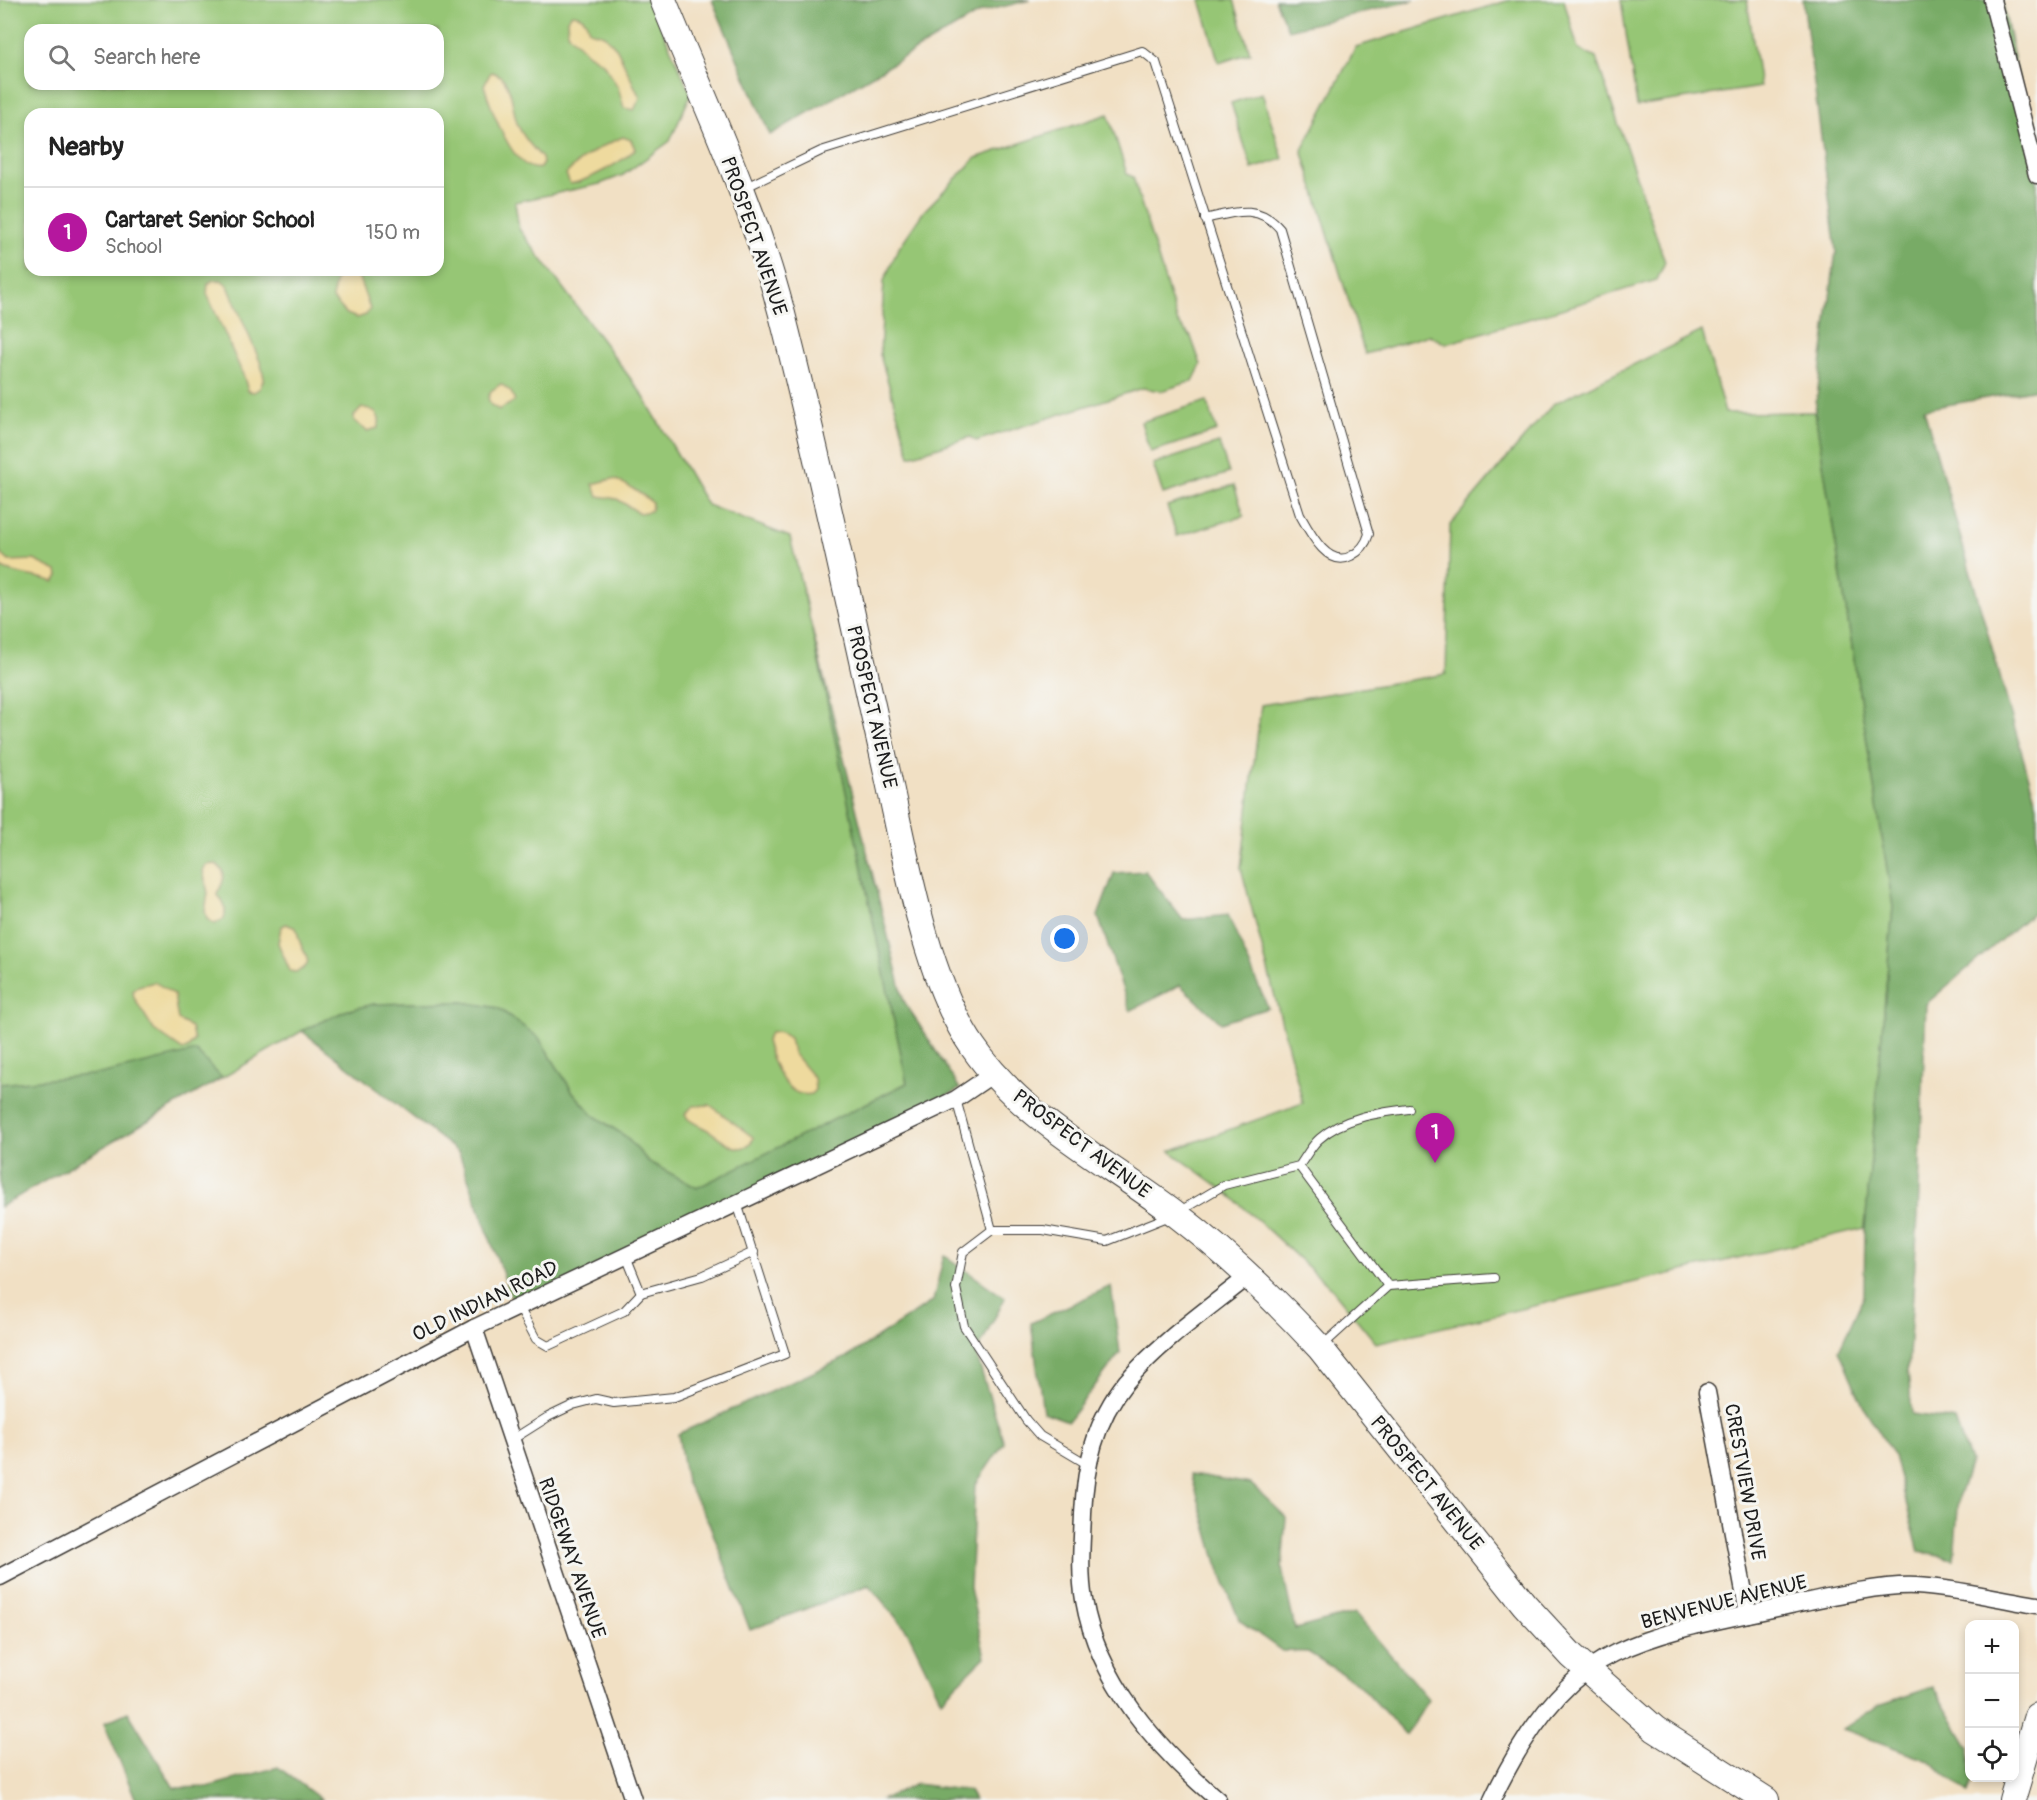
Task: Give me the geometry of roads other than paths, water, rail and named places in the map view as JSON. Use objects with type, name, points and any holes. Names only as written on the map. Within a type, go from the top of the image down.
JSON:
[{"type":"main road","name":"PROSPECT AVENUE","points":[[663,0],[740,190],[781,312],[926,935],[954,1012],[971,1045],[993,1074],[1057,1130],[1175,1214],[1250,1275],[1320,1348],[1524,1604],[1587,1671],[1655,1729],[1766,1800]]},
{"type":"main road","points":[[2012,1800],[2032,1754],[2037,1716]]},
{"type":"street","points":[[1992,0],[2037,175]]},
{"type":"street","name":"OLD INDIAN ROAD","points":[[0,1577],[474,1328],[956,1099],[993,1074]]},
{"type":"street","points":[[1218,1800],[1188,1774],[1134,1712],[1115,1683],[1094,1637],[1084,1600],[1080,1544],[1088,1464],[1109,1407],[1126,1383],[1170,1340],[1250,1275]]},
{"type":"street","name":"RIDGEWAY AVENUE","points":[[474,1328],[510,1441],[633,1800]]},
{"type":"street","name":"CRESTVIEW DRIVE","points":[[1707,1392],[1748,1614]]},
{"type":"street","name":"BENVENUE AVENUE","points":[[1492,1800],[1506,1770],[1540,1717],[1587,1671],[1614,1653],[1748,1614],[1807,1602],[1914,1586],[2037,1605]]},
{"type":"lane","points":[[740,190],[821,151],[1142,51],[1156,62],[1205,219],[1300,515],[1319,544],[1336,559],[1347,558],[1355,554],[1367,541],[1369,534],[1280,229],[1270,217],[1258,212],[1232,213],[1205,219]]},
{"type":"lane","points":[[956,1099],[992,1230]]},
{"type":"lane","points":[[1088,1464],[1040,1436],[1026,1420],[964,1326],[956,1288],[963,1252],[992,1230],[1043,1230],[1107,1241],[1175,1214],[1224,1185],[1299,1166],[1317,1140],[1333,1128],[1367,1115],[1408,1109]]},
{"type":"lane","points":[[1299,1166],[1388,1286]]},
{"type":"lane","points":[[510,1441],[548,1417],[573,1406],[596,1400],[614,1403],[674,1397],[785,1354],[754,1252],[736,1203]]},
{"type":"lane","points":[[519,1307],[536,1339],[548,1346],[624,1311],[641,1293],[702,1276],[754,1252]]},
{"type":"lane","points":[[626,1256],[641,1293]]},
{"type":"lane","points":[[1320,1348],[1388,1286],[1494,1278]]},
{"type":"place","name":"Cartaret Senior School","points":[[1435,1163]]}]
